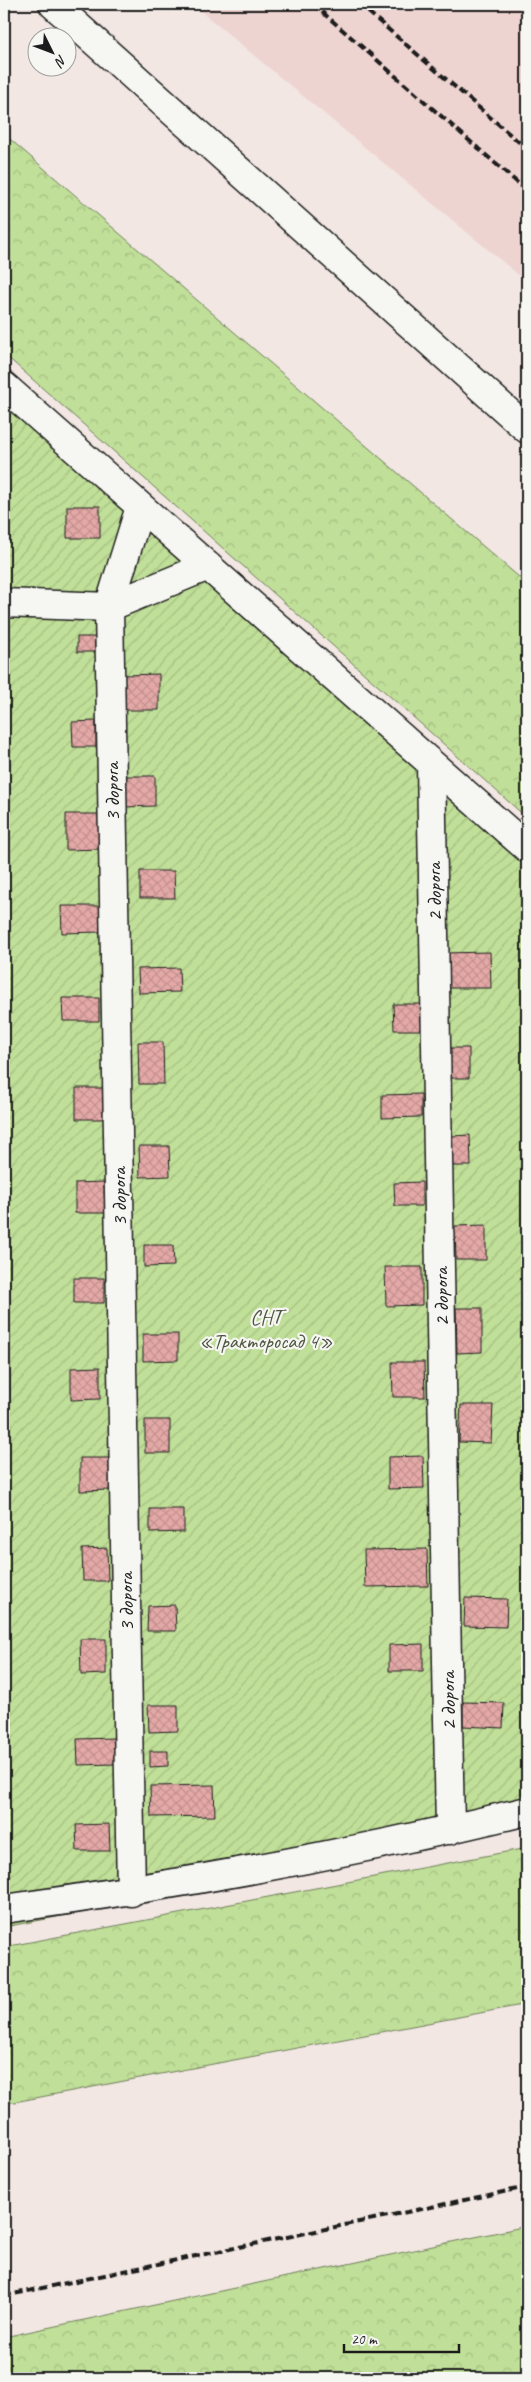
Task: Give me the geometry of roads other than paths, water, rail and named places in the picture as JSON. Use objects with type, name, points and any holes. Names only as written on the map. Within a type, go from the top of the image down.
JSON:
[{"type":"street","points":[[53,4],[527,429]]},
{"type":"street","points":[[4,386],[527,848]]},
{"type":"street","name":"3 дорога","points":[[131,1892],[109,607],[140,507]]},
{"type":"street","points":[[4,603],[109,607],[208,566]]},
{"type":"street","name":"2 дорога","points":[[431,764],[450,1830]]},
{"type":"street","points":[[4,1909],[131,1892],[450,1830],[527,1811]]},
{"type":"railway","points":[[313,4],[527,191]]},
{"type":"railway","points":[[359,4],[527,149]]},
{"type":"railway","points":[[4,2296],[527,2187]]},
{"type":"park label","name":"СНТ «Тракторосад 4»","points":[[266,1329]]}]
